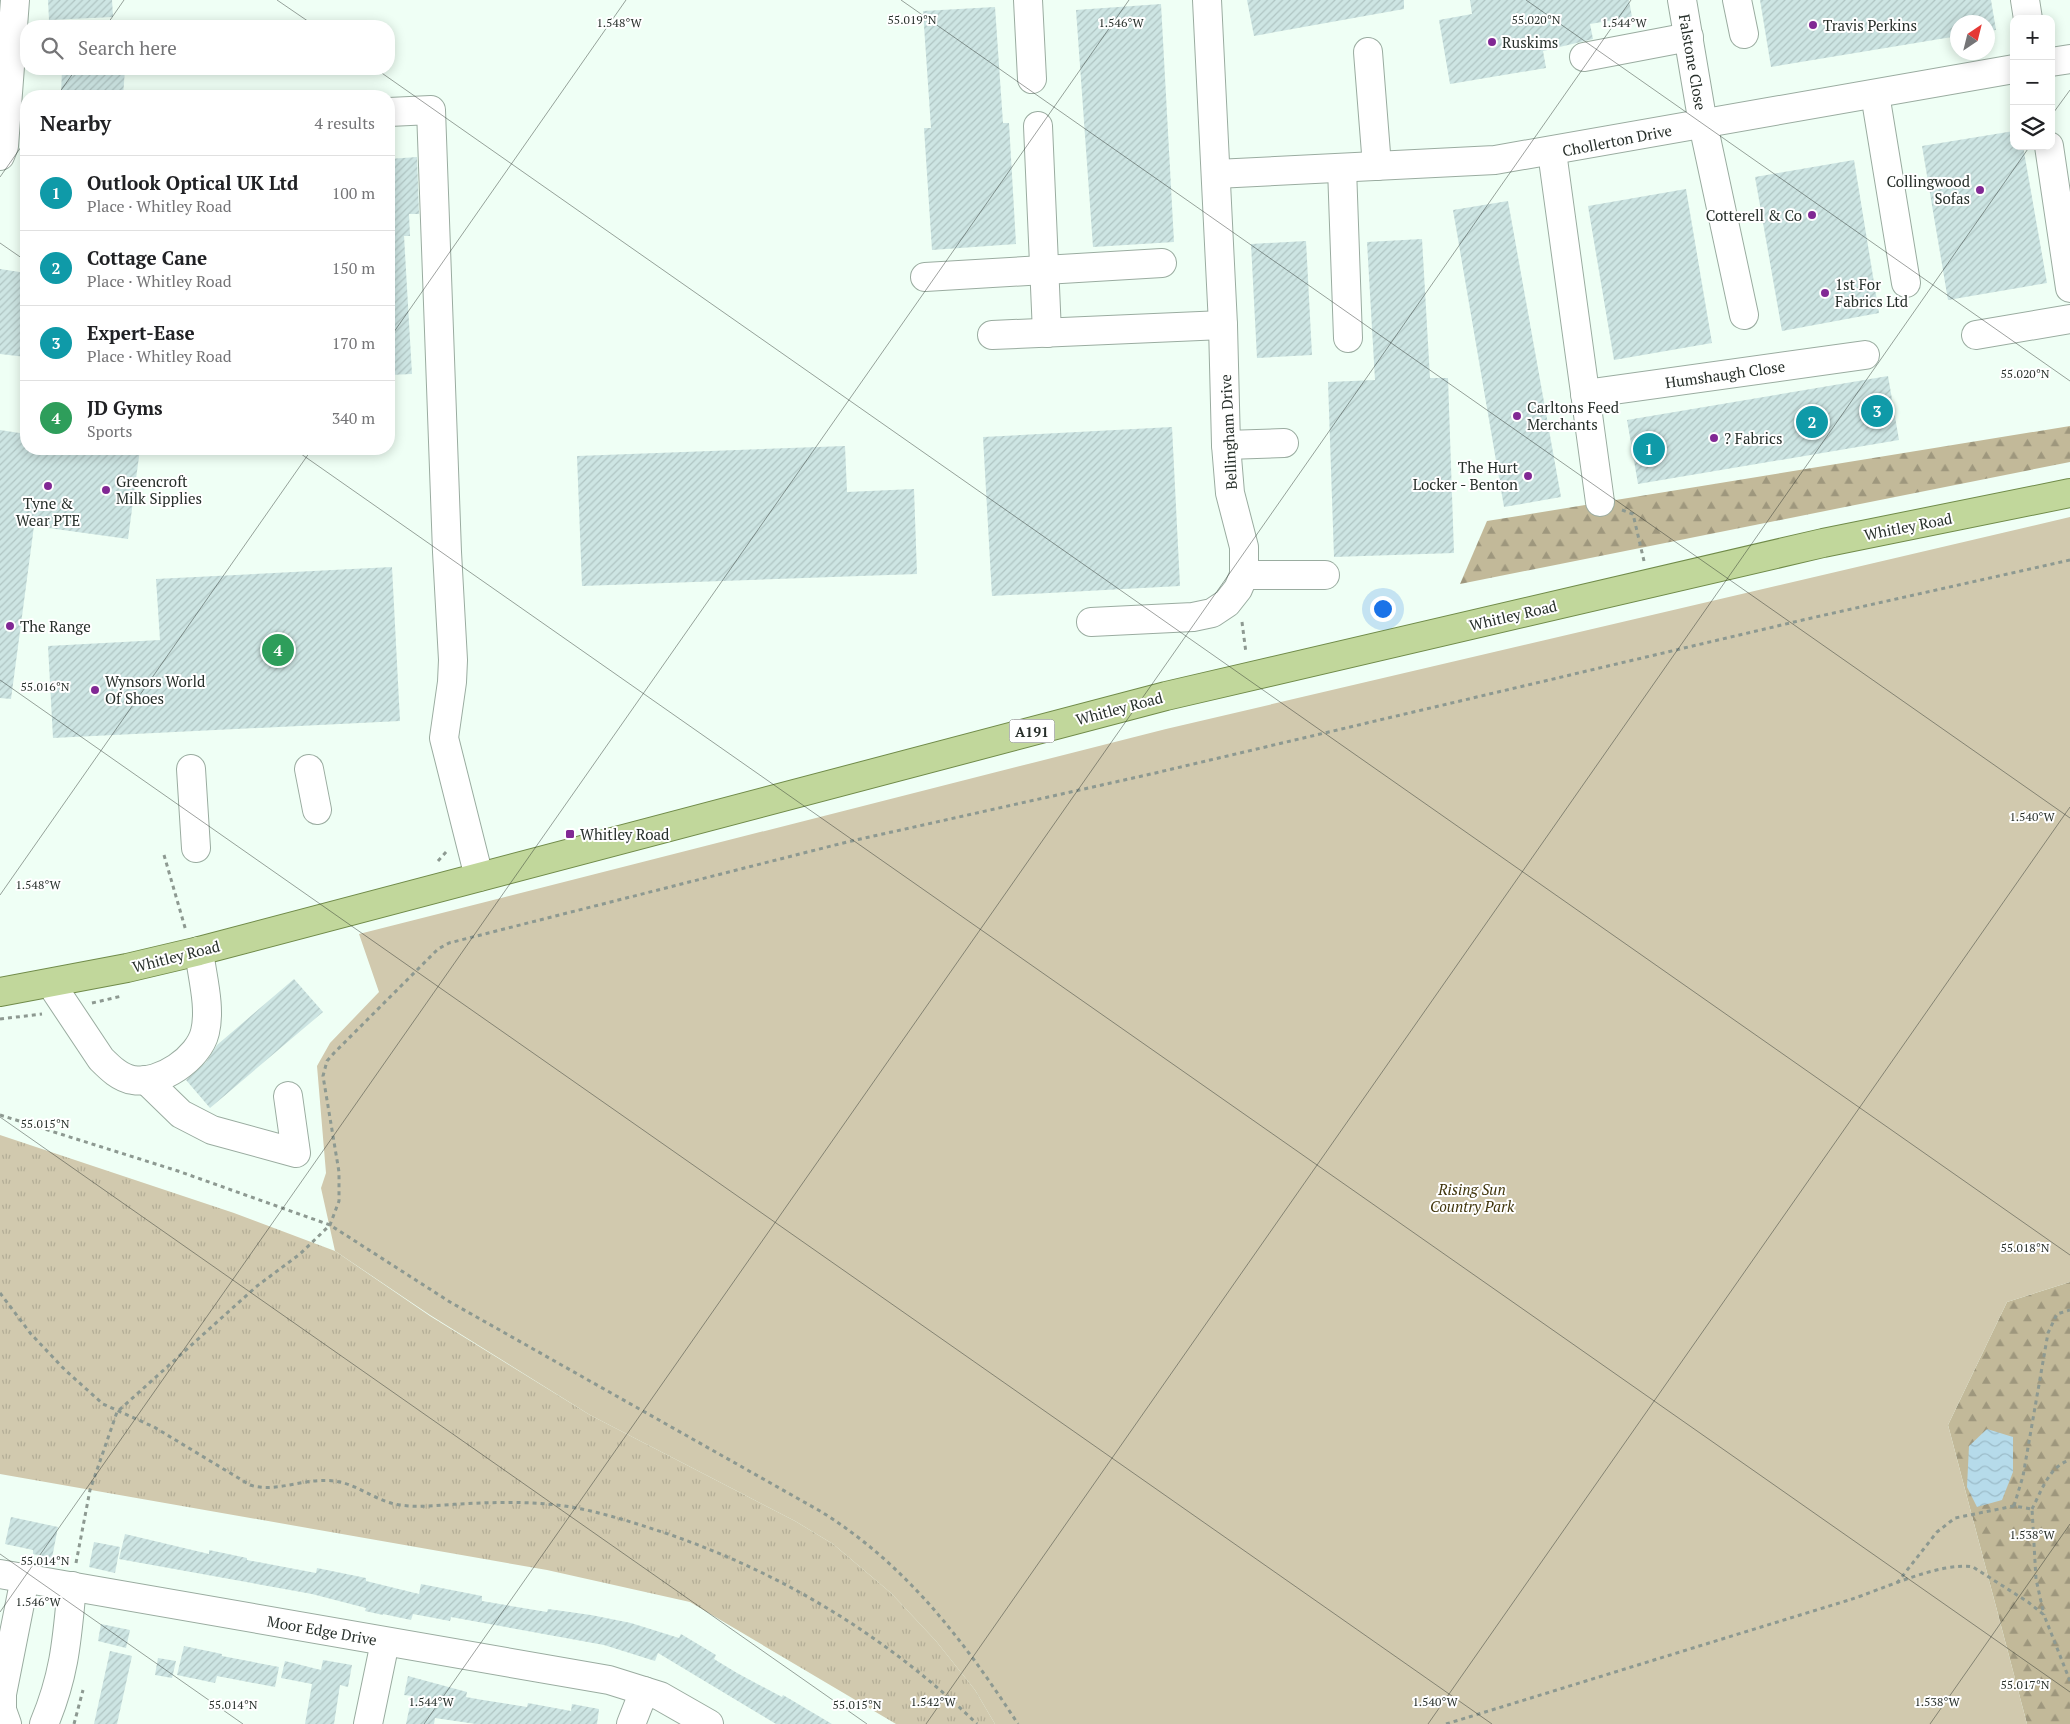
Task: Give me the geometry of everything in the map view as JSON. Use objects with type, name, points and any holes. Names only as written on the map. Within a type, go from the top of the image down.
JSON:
[{"type":"main road","name":"Whitley Road","points":[[0,992],[51,984],[194,944],[479,877],[1175,694],[1823,543],[2070,493]]},
{"type":"street","points":[[0,156],[4,146],[15,0]]},
{"type":"street","points":[[1028,0],[1032,79]]},
{"type":"street","name":"Bellingham Drive","points":[[1207,0],[1223,325],[1226,445],[1230,493],[1244,547],[1241,582]]},
{"type":"street","name":"Falstone Close","points":[[1682,0],[1703,124],[1744,315]]},
{"type":"street","points":[[1737,0],[1744,34]]},
{"type":"street","points":[[2025,0],[2027,15]]},
{"type":"street","points":[[1584,57],[1688,37]]},
{"type":"street","points":[[1368,52],[1377,166]]},
{"type":"street","points":[[2055,61],[2070,59]]},
{"type":"street","name":"Chollerton Drive","points":[[1216,174],[1495,160],[1552,152],[2010,70]]},
{"type":"street","points":[[1875,94],[1906,283]]},
{"type":"street","points":[[395,112],[431,110],[447,552],[453,660],[452,682],[444,738],[479,877]]},
{"type":"street","points":[[1038,126],[1047,333]]},
{"type":"street","points":[[2050,150],[2070,288]]},
{"type":"street","points":[[1552,152],[1600,502]]},
{"type":"street","points":[[1342,168],[1348,338]]},
{"type":"street","points":[[924,277],[1162,263]]},
{"type":"street","points":[[1976,335],[2070,319]]},
{"type":"street","points":[[992,335],[1223,325]]},
{"type":"street","name":"Humshaugh Close","points":[[1585,394],[1865,355]]},
{"type":"street","points":[[1226,445],[1284,443]]},
{"type":"street","points":[[1091,622],[1193,617],[1212,613],[1227,603],[1241,582],[1325,575]]},
{"type":"street","points":[[191,769],[196,848]]},
{"type":"street","points":[[310,769],[317,810]]},
{"type":"street","points":[[51,984],[101,1059],[122,1076],[133,1080],[146,1080],[171,1071],[187,1061],[201,1042],[206,1015],[194,944]]},
{"type":"street","points":[[146,1080],[181,1114],[212,1130],[296,1153],[288,1096]]},
{"type":"street","points":[[7,1724],[2,1710],[2,1694],[12,1576]]},
{"type":"street","name":"Moor Edge Drive","points":[[12,1576],[609,1680],[667,1700],[709,1724]]},
{"type":"street","points":[[44,1724],[60,1683],[66,1659],[72,1586]]},
{"type":"street","points":[[368,1724],[386,1642]]},
{"type":"street","points":[[630,1724],[644,1691]]},
{"type":"path","points":[[1600,502],[1633,514],[1644,560]]},
{"type":"path","points":[[72,1586],[90,1490],[117,1412],[257,1286],[300,1254],[330,1225],[339,1201],[340,1189],[323,1076],[327,1061],[438,949],[458,939],[847,842],[1151,774],[1798,621],[2070,560]]},
{"type":"path","points":[[1241,582],[1247,663]]},
{"type":"path","points":[[164,855],[194,944]]},
{"type":"path","points":[[0,1115],[178,1170],[330,1225],[459,1307],[850,1530],[883,1556],[956,1633],[980,1665],[1018,1724]]},
{"type":"path","points":[[0,1293],[31,1334],[92,1396],[117,1412],[154,1427],[257,1488],[304,1481],[331,1480],[400,1506],[422,1507],[510,1502],[571,1507],[645,1527],[719,1552],[787,1583],[854,1624],[923,1675],[978,1724]]},
{"type":"path","points":[[2014,1506],[2023,1476],[2048,1333],[2057,1314],[2070,1310]]},
{"type":"path","points":[[2070,1460],[2048,1476],[2032,1509],[2036,1579],[2044,1616],[2070,1681]]},
{"type":"path","points":[[1897,1584],[1937,1532],[1955,1518],[2014,1506],[2032,1509]]},
{"type":"path","points":[[1446,1724],[1950,1566],[1973,1567],[2028,1602],[2044,1616]]},
{"type":"green space","points":[[2070,426],[2070,462],[1460,584],[1487,521]]},
{"type":"green space","name":"Rising Sun Country Park","points":[[2070,517],[2070,1282],[2007,1302],[1948,1425],[2027,1724],[995,1724],[975,1690],[936,1641],[891,1593],[833,1544],[795,1521],[590,1415],[430,1315],[335,1251],[321,1188],[326,1173],[317,1066],[330,1043],[379,992],[359,934],[1166,729]]},
{"type":"green space","points":[[0,1135],[234,1213],[335,1251],[430,1316],[590,1415],[795,1521],[833,1544],[891,1593],[936,1641],[975,1690],[995,1724],[896,1724],[690,1602],[547,1570],[0,1474]]},
{"type":"green space","points":[[2070,1282],[2070,1724],[2027,1724],[1948,1425],[2007,1302]]},
{"type":"water","points":[[1987,1429],[2013,1437],[2013,1472],[2002,1500],[1977,1507],[1967,1487],[1969,1446]]},
{"type":"building","points":[[48,0],[112,0],[113,17],[49,20]]},
{"type":"building","points":[[1247,0],[1404,0],[1404,9],[1254,36]]},
{"type":"building","name":"Ruskims","points":[[1470,0],[1629,0],[1632,17],[1590,24],[1593,39],[1543,51],[1546,68],[1450,84],[1439,20],[1472,14]]},
{"type":"building","points":[[1760,0],[1991,0],[1994,15],[1950,15],[1950,37],[1771,67]]},
{"type":"building","points":[[1161,4],[1174,242],[1093,247],[1076,10]]},
{"type":"building","points":[[995,7],[1003,123],[1009,123],[1016,244],[932,250],[924,128],[931,128],[923,11]]},
{"type":"building","points":[[62,75],[125,75],[123,90],[61,90]]},
{"type":"building","name":"Collingwood Sofas","points":[[2010,132],[2010,150],[2024,150],[2047,283],[1948,300],[1922,146]]},
{"type":"building","points":[[417,157],[419,214],[409,214],[410,236],[404,236],[412,374],[395,375],[395,159]]},
{"type":"building","name":"Cotterell & Co","points":[[1854,160],[1879,313],[1782,331],[1755,177]]},
{"type":"building","points":[[1686,189],[1712,343],[1614,360],[1588,206]]},
{"type":"building","points":[[1508,201],[1561,497],[1504,507],[1453,210]]},
{"type":"building","points":[[1422,239],[1430,378],[1448,378],[1454,553],[1334,557],[1328,382],[1375,380],[1367,242]]},
{"type":"building","points":[[1306,241],[1312,355],[1257,358],[1251,244]]},
{"type":"building","points":[[0,269],[20,272],[20,356],[0,354]]},
{"type":"building","points":[[1888,376],[1899,440],[1638,484],[1627,420]]},
{"type":"building","points":[[1172,427],[1180,586],[992,596],[983,437]]},
{"type":"building","points":[[0,430],[20,433],[20,455],[139,455],[128,539],[34,526],[11,699],[0,698]]},
{"type":"building","points":[[845,446],[847,492],[914,489],[917,574],[582,586],[577,456]]},
{"type":"building","points":[[392,567],[400,721],[53,738],[48,646],[160,640],[156,579]]},
{"type":"building","points":[[294,979],[323,1012],[210,1108],[186,1080],[206,1062],[217,1045]]},
{"type":"building","points":[[11,1517],[58,1527],[52,1558],[33,1554],[33,1550],[5,1544]]},
{"type":"building","points":[[125,1534],[209,1554],[209,1550],[247,1558],[247,1560],[316,1573],[317,1568],[366,1578],[366,1581],[419,1594],[421,1584],[482,1596],[482,1601],[547,1612],[548,1609],[591,1615],[631,1623],[679,1638],[681,1634],[716,1655],[714,1659],[737,1673],[782,1697],[783,1695],[832,1724],[776,1724],[658,1653],[655,1661],[604,1645],[451,1617],[450,1621],[413,1614],[411,1620],[365,1611],[366,1608],[312,1594],[119,1559]]},
{"type":"building","points":[[94,1542],[120,1547],[115,1573],[89,1567]]},
{"type":"building","points":[[101,1624],[130,1630],[126,1648],[98,1641]]},
{"type":"building","points":[[184,1646],[222,1654],[222,1656],[279,1667],[275,1687],[217,1676],[215,1683],[177,1675]]},
{"type":"building","points":[[110,1651],[132,1656],[117,1724],[94,1724]]},
{"type":"building","points":[[158,1658],[176,1661],[172,1678],[155,1675]]},
{"type":"building","points":[[323,1660],[352,1665],[348,1687],[340,1685],[334,1724],[305,1724],[312,1684],[281,1678],[285,1661],[321,1670]]},
{"type":"building","points":[[408,1676],[467,1692],[466,1697],[483,1700],[527,1707],[528,1703],[571,1711],[572,1704],[599,1709],[597,1724],[476,1724],[435,1718],[434,1724],[406,1724],[412,1696],[404,1695]]},
{"type":"place","name":"Travis Perkins","points":[[1813,25]]},
{"type":"place","name":"Ruskims","points":[[1492,42]]},
{"type":"place","name":"Collingwood Sofas","points":[[1980,190]]},
{"type":"place","name":"Cotterell & Co","points":[[1812,215]]},
{"type":"place","name":"1st For Fabrics Ltd","points":[[1825,293]]},
{"type":"place","name":"Expert-Ease","points":[[1877,411]]},
{"type":"place","name":"Carltons Feed Merchants","points":[[1517,416]]},
{"type":"place","name":"Cottage Cane","points":[[1812,422]]},
{"type":"place","name":"? Fabrics","points":[[1714,438]]},
{"type":"place","name":"Outlook Optical UK Ltd","points":[[1649,449]]},
{"type":"place","name":"The Hurt Locker - Benton","points":[[1528,476]]},
{"type":"place","name":"Tyne & Wear PTE","points":[[48,486]]},
{"type":"place","name":"Greencroft Milk Sipplies","points":[[106,490]]},
{"type":"place","name":"The Range","points":[[10,626]]},
{"type":"place","name":"JD Gyms","points":[[278,650]]},
{"type":"place","name":"Wynsors World Of Shoes","points":[[95,690]]},
{"type":"place","name":"Whitley Road","points":[[570,834]]}]
